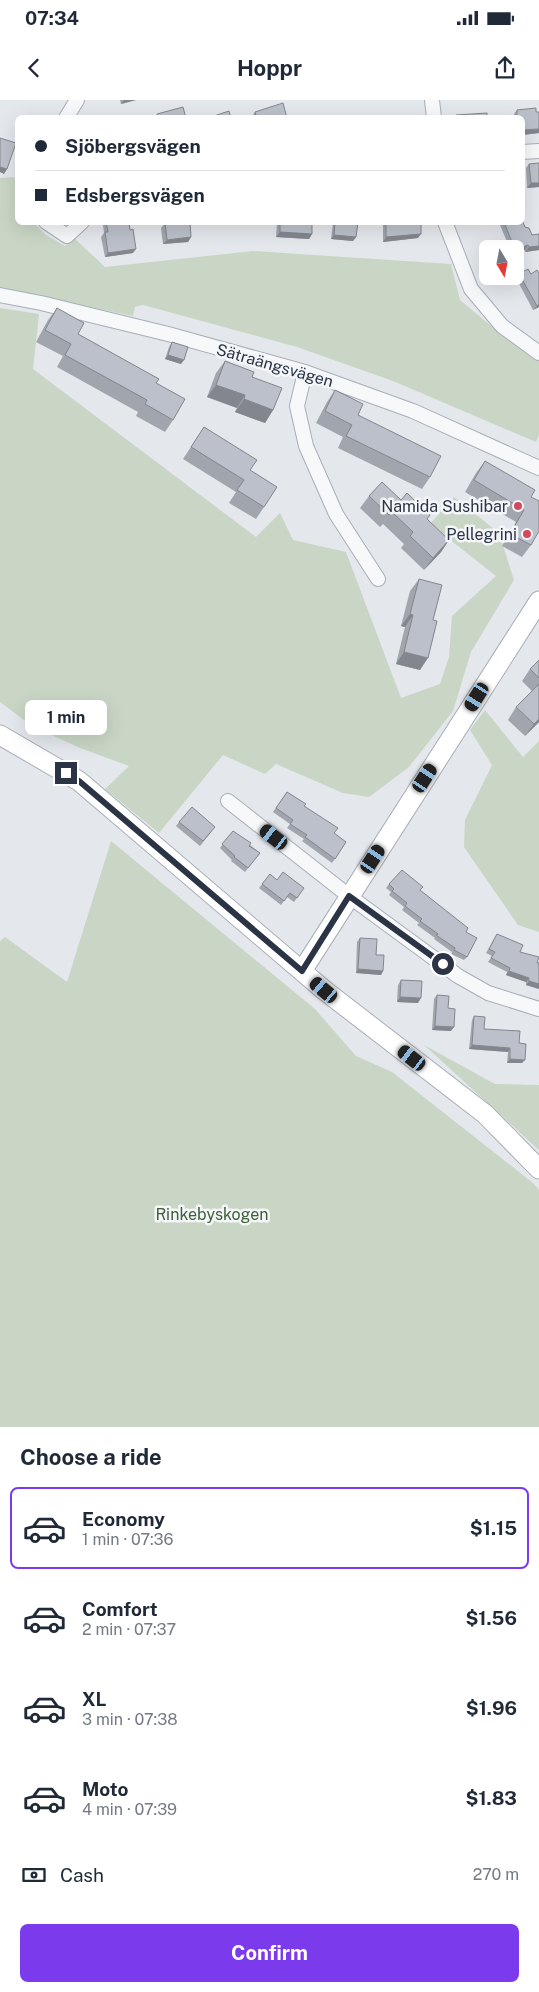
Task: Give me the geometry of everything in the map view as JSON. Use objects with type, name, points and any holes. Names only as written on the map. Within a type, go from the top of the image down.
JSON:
[{"type":"main road","points":[[302,971],[539,600]]},
{"type":"main road","points":[[0,735],[79,781],[302,971],[485,1114],[539,1169]]},
{"type":"street","points":[[68,115],[77,100]]},
{"type":"street","points":[[432,100],[434,115]]},
{"type":"street","points":[[525,152],[539,151]]},
{"type":"street","points":[[50,225],[67,236],[79,225]]},
{"type":"street","points":[[446,225],[471,289],[502,326],[539,353]]},
{"type":"street","name":"Sätraängsvägen","points":[[0,296],[41,303],[168,334],[305,372],[413,411],[539,468]]},
{"type":"street","points":[[305,372],[297,406],[306,446],[336,514],[378,579]]},
{"type":"street","points":[[228,801],[349,896],[458,976],[488,993],[539,1009]]},
{"type":"green space","points":[[15,177],[15,225],[36,225],[46,235],[65,246],[74,238],[105,267],[253,251],[451,264],[460,300],[508,340],[539,361],[539,435],[536,442],[393,381],[297,347],[143,305],[135,307],[133,316],[0,288],[0,178]]},
{"type":"green space","points":[[0,308],[39,314],[33,369],[256,537],[280,513],[293,540],[346,552],[401,698],[440,684],[449,657],[452,616],[496,576],[430,524],[454,497],[499,533],[514,580],[471,652],[453,711],[409,767],[369,797],[343,793],[276,764],[265,774],[223,755],[159,833],[105,789],[129,766],[80,748],[32,726],[0,702]]},
{"type":"green space","points":[[485,710],[523,757],[539,741],[539,932],[518,925],[464,847],[465,820],[492,765],[470,730]]},
{"type":"green space","name":"Rinkebyskogen","points":[[111,841],[315,1009],[356,1056],[392,1072],[533,1183],[539,1190],[539,1427],[0,1427],[0,941],[5,937],[67,982]]},
{"type":"green space","points":[[424,1045],[495,1084],[539,1085],[539,1150]]},
{"type":"building","points":[[283,103],[286,115],[256,115],[255,112]]},
{"type":"building","points":[[183,107],[185,115],[157,115]]},
{"type":"building","points":[[536,108],[536,112],[539,112],[539,129],[525,130],[525,115],[517,115],[517,110]]},
{"type":"building","points":[[229,111],[230,115],[217,115]]},
{"type":"building","points":[[487,113],[487,115],[456,115]]},
{"type":"building","points":[[0,138],[15,143],[15,146],[7,169],[0,167]]},
{"type":"building","points":[[539,163],[539,183],[531,183],[529,164]]},
{"type":"building","points":[[107,225],[129,225],[130,230],[133,229],[136,249],[108,253],[105,232],[108,232]]},
{"type":"building","points":[[165,225],[190,225],[191,237],[167,240]]},
{"type":"building","points":[[280,225],[312,225],[312,234],[280,232]]},
{"type":"building","points":[[335,225],[358,225],[356,237],[334,235]]},
{"type":"building","points":[[386,225],[421,225],[421,234],[386,237]]},
{"type":"building","points":[[505,225],[524,225],[529,228],[532,235],[539,234],[539,246],[529,247],[528,245],[524,247],[524,240],[511,240]]},
{"type":"building","points":[[528,269],[531,274],[537,270],[539,273],[539,304],[537,306],[524,283],[524,271]]},
{"type":"building","points":[[57,308],[84,323],[78,334],[159,379],[156,383],[185,399],[173,420],[145,404],[147,400],[65,355],[71,344],[45,330]]},
{"type":"building","points":[[172,342],[188,347],[184,360],[168,355]]},
{"type":"building","points":[[225,361],[254,372],[252,377],[282,388],[273,410],[244,399],[245,395],[216,385]]},
{"type":"building","points":[[335,390],[363,404],[358,415],[441,456],[430,477],[346,436],[352,425],[325,411]]},
{"type":"building","points":[[204,427],[257,460],[250,470],[277,487],[264,507],[237,490],[244,480],[191,447]]},
{"type":"building","points":[[485,461],[535,490],[531,497],[539,501],[539,531],[531,545],[510,534],[524,510],[474,480]]},
{"type":"building","points":[[382,482],[401,500],[407,493],[430,515],[427,519],[449,540],[433,558],[410,536],[413,532],[392,512],[389,515],[369,496]]},
{"type":"building","points":[[419,579],[442,585],[433,620],[437,621],[428,658],[404,652],[413,615],[410,614]]},
{"type":"building","points":[[539,660],[539,678],[530,669]]},
{"type":"building","points":[[539,684],[539,719],[534,724],[516,707]]},
{"type":"building","points":[[287,792],[306,804],[304,806],[338,828],[334,833],[346,842],[335,859],[305,837],[307,835],[290,824],[293,820],[276,808]]},
{"type":"building","points":[[192,807],[215,827],[203,841],[179,822]]},
{"type":"building","points":[[233,831],[251,843],[249,846],[260,853],[248,868],[222,844]]},
{"type":"building","points":[[402,870],[423,887],[420,890],[468,928],[466,932],[477,938],[467,957],[454,950],[455,948],[420,921],[422,919],[405,906],[407,903],[392,891],[394,889],[389,884]]},
{"type":"building","points":[[283,872],[304,888],[297,898],[290,893],[284,901],[262,884],[270,874],[277,880]]},
{"type":"building","points":[[497,934],[523,945],[520,952],[539,957],[537,963],[539,963],[539,984],[529,981],[529,978],[509,971],[510,968],[491,958],[495,952],[489,949]]},
{"type":"building","points":[[360,938],[377,939],[376,955],[384,955],[383,971],[358,969]]},
{"type":"building","points":[[401,980],[422,981],[421,998],[400,997]]},
{"type":"building","points":[[437,995],[449,996],[448,1008],[455,1009],[454,1027],[435,1026]]},
{"type":"building","points":[[474,1016],[485,1017],[484,1029],[520,1031],[519,1043],[526,1044],[525,1060],[510,1059],[510,1048],[472,1045]]},
{"type":"place","name":"Namida Sushibar","points":[[518,506]]},
{"type":"place","name":"Pellegrini","points":[[527,534]]},
{"type":"route","points":[[66,773],[79,781],[196,879],[302,971],[349,896],[443,964]]}]
